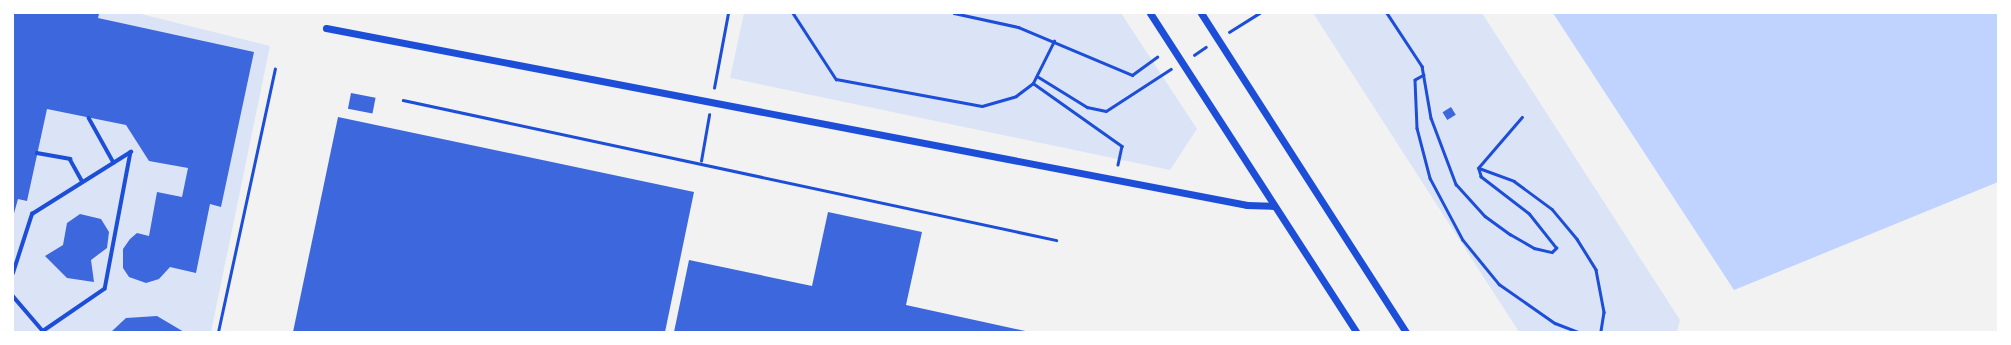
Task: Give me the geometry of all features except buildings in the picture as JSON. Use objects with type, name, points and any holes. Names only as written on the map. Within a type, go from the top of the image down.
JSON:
[{"type":"street","points":[[1150,13],[1356,332]]},
{"type":"street","points":[[1201,13],[1406,332]]},
{"type":"street","points":[[326,28],[1247,205],[1274,206]]},
{"type":"street","points":[[89,118],[114,163]]},
{"type":"street","points":[[13,272],[32,214],[132,152],[105,289],[44,331],[13,296]]},
{"type":"street","points":[[37,153],[70,159],[83,182]]},
{"type":"path","points":[[793,13],[836,79],[982,106],[1016,96],[1033,83],[1054,41]]},
{"type":"path","points":[[954,13],[1018,27],[1132,75],[1157,57]]},
{"type":"path","points":[[1226,34],[1259,13]]},
{"type":"path","points":[[1387,13],[1422,66],[1431,118],[1456,184],[1484,216],[1534,248],[1552,252],[1556,248],[1529,214],[1481,177],[1478,168]]},
{"type":"path","points":[[1186,60],[1212,43]]},
{"type":"path","points":[[1037,76],[1087,108],[1106,111],[1179,64]]},
{"type":"path","points":[[218,332],[275,69]]},
{"type":"path","points":[[1424,75],[1415,80],[1417,128],[1430,178],[1463,240],[1499,284],[1555,323],[1578,332]]},
{"type":"path","points":[[1033,83],[1122,146],[1118,165]]},
{"type":"path","points":[[403,100],[1056,240]]},
{"type":"path","points":[[1478,168],[1522,117]]},
{"type":"path","points":[[1478,168],[1514,181],[1552,209],[1577,239],[1596,270],[1604,312],[1601,332]]},
{"type":"shaded area","points":[[13,13],[137,13],[270,46],[211,332],[13,332]]},
{"type":"shaded area","points":[[744,13],[1121,13],[1197,129],[1170,170],[730,78]]},
{"type":"shaded area","points":[[1313,13],[1482,13],[1680,320],[1677,331],[1519,332]]},
{"type":"water","points":[[1553,13],[1998,13],[1998,182],[1734,290]]}]
